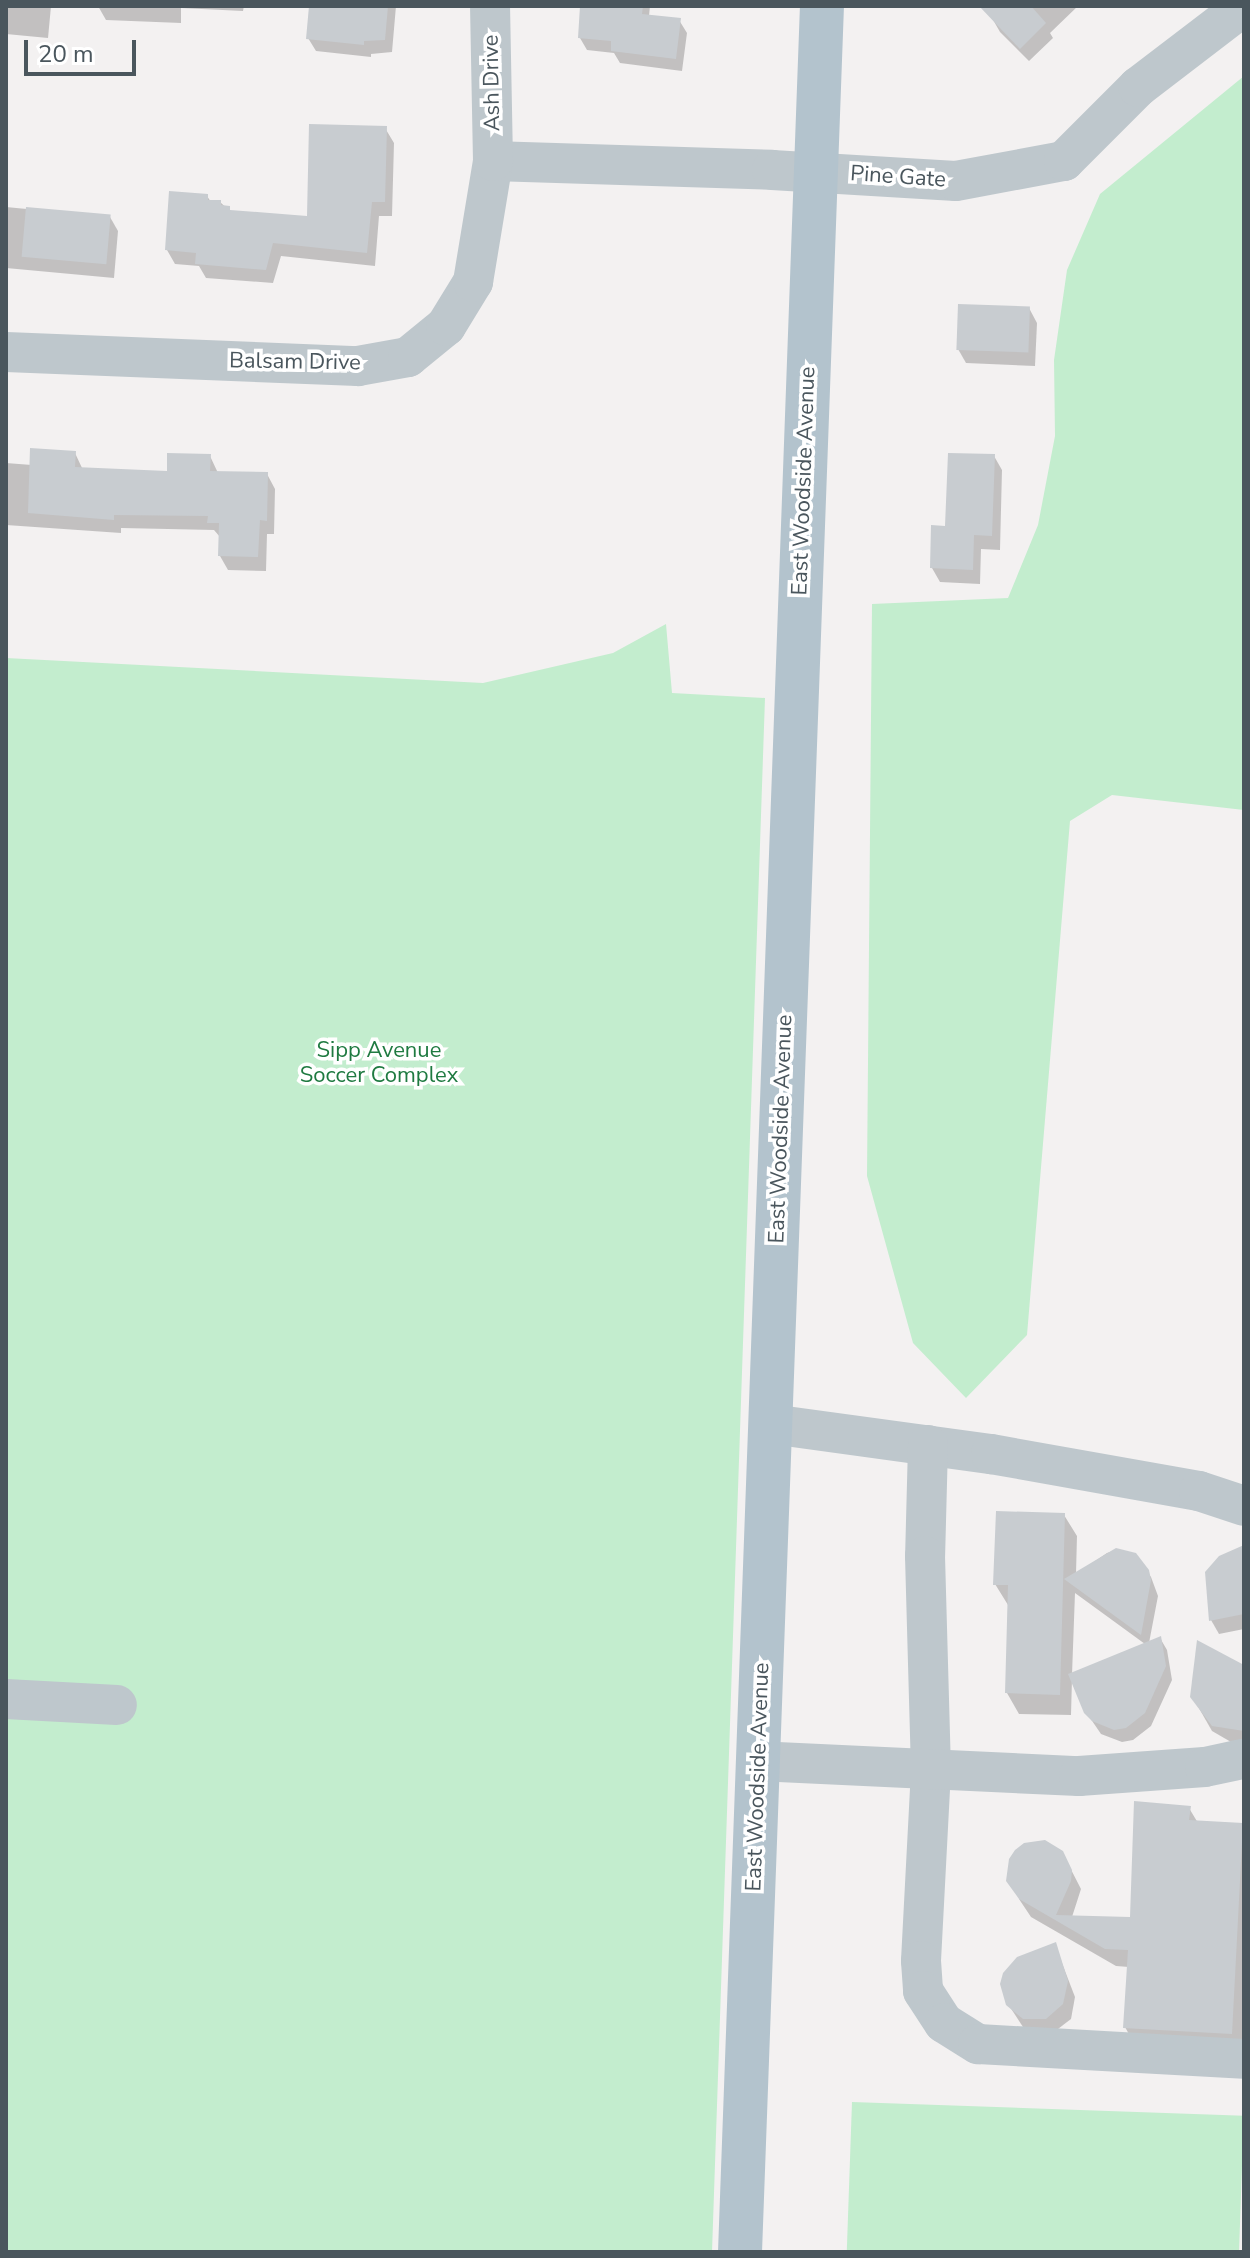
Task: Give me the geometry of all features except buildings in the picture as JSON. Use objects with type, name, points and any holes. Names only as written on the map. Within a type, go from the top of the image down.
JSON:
[{"type":"main road","name":"East Woodside Avenue","points":[[740,2252],[822,6]]},
{"type":"street","name":"Ash Drive","points":[[490,6],[493,161]]},
{"type":"street","name":"Pine Gate","points":[[493,161],[816,172],[956,181],[1064,161],[1138,87],[1244,6]]},
{"type":"street","name":"Balsam Drive","points":[[6,352],[358,366],[408,357],[446,326],[473,282],[493,161]]},
{"type":"street","points":[[771,1424],[928,1445],[1199,1491],[1244,1506]]},
{"type":"street","points":[[928,1445],[925,1556],[931,1770],[921,1961],[923,1991],[944,2023],[978,2044],[1244,2059]]},
{"type":"street","points":[[6,1699],[117,1705]]},
{"type":"street","points":[[758,1761],[1079,1776],[1205,1767],[1244,1759]]},
{"type":"green space","points":[[1244,76],[1244,810],[1112,795],[1070,821],[1027,1335],[966,1398],[913,1343],[867,1176],[872,604],[1008,598],[1038,525],[1055,436],[1054,360],[1067,270],[1100,194]]},
{"type":"green space","name":"Sipp Avenue Soccer Complex","points":[[666,624],[672,693],[765,698],[712,2252],[6,2252],[6,658],[483,683],[613,653]]},
{"type":"green space","points":[[852,2102],[1244,2116],[1239,2252],[847,2252]]}]
